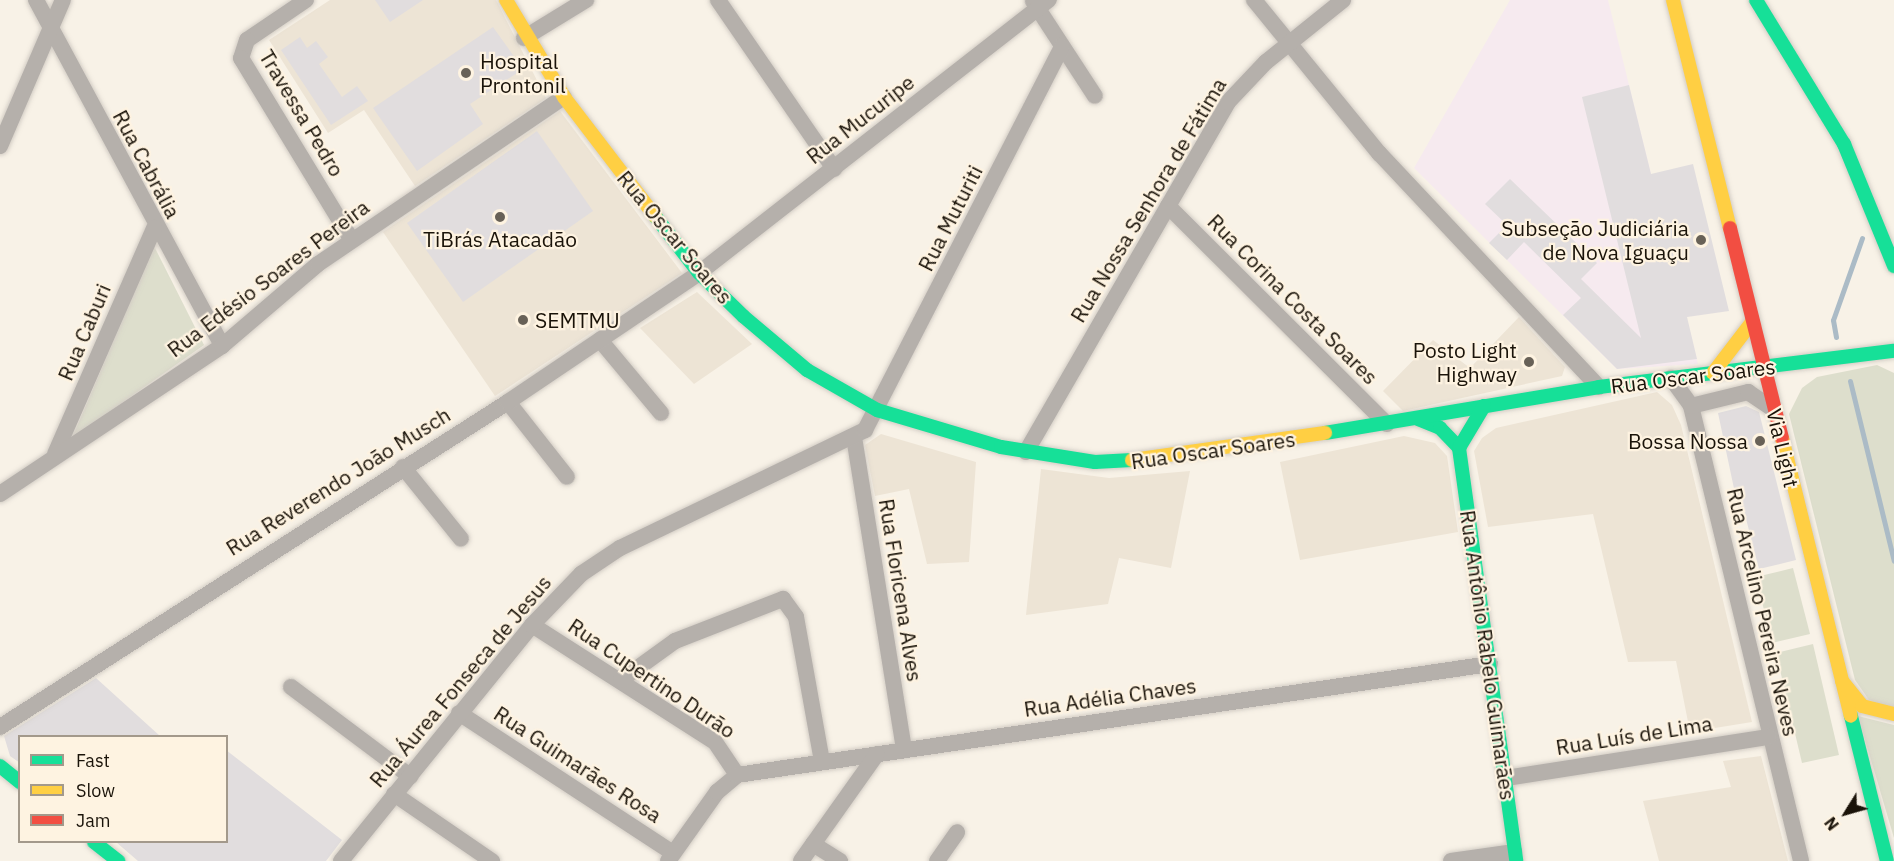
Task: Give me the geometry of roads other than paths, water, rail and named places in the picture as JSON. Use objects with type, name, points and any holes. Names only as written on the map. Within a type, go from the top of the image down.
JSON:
[{"type":"main road","name":"Rua Oscar Soares","points":[[506,0],[525,38],[564,97],[699,273],[807,370],[877,410],[1026,452],[1136,462],[1418,419],[1599,387],[1894,351]]},
{"type":"main road","name":"Via Light","points":[[1673,0],[1836,671],[1887,861]]},
{"type":"main road","points":[[1756,0],[1845,144],[1894,266]]},
{"type":"main road","points":[[1713,373],[1752,322]]},
{"type":"main road","points":[[1773,409],[1791,383],[1815,361]]},
{"type":"main road","points":[[1418,419],[1440,428],[1459,448],[1484,406]]},
{"type":"main road","name":"Rua Antônio Rabelo Guimarães","points":[[1459,448],[1515,857]]},
{"type":"main road","points":[[1836,671],[1862,706],[1894,714]]},
{"type":"main road","points":[[0,766],[18,780]]},
{"type":"main road","points":[[95,843],[118,861]]},
{"type":"street","name":"Rua Cabrália","points":[[36,0],[154,228],[222,346]]},
{"type":"street","points":[[0,146],[63,0]]},
{"type":"street","name":"Travessa Pedro","points":[[306,0],[247,40],[241,58],[351,239]]},
{"type":"street","points":[[525,38],[586,0]]},
{"type":"street","points":[[718,0],[834,169]]},
{"type":"street","points":[[1254,0],[1287,44],[1386,161],[1599,387]]},
{"type":"street","name":"Rua Nossa Senhora de Fátima","points":[[1026,452],[1228,102],[1287,44],[1343,0]]},
{"type":"street","points":[[1039,3],[1062,46],[1095,96]]},
{"type":"street","name":"Rua Mucuripe","points":[[699,273],[834,169],[1039,3]]},
{"type":"street","name":"Rua Muturiti","points":[[877,410],[1062,46]]},
{"type":"street","name":"Rua Edésio Soares Pereira","points":[[0,494],[55,454],[222,346],[272,299],[351,239],[564,97]]},
{"type":"street","name":"Rua Corina Costa Soares","points":[[1168,206],[1386,424]]},
{"type":"street","name":"Rua Caburi","points":[[55,454],[154,228]]},
{"type":"street","name":"Rua Reverendo João Musch","points":[[0,727],[508,402],[699,273]]},
{"type":"street","points":[[600,340],[661,414]]},
{"type":"street","name":"Rua Arcelino Pereira Neves","points":[[1671,378],[1691,406],[1769,737],[1801,861]]},
{"type":"street","points":[[1691,406],[1748,392],[1773,409]]},
{"type":"street","points":[[508,402],[567,477]]},
{"type":"street","name":"Rua Áurea Fonseca de Jesus","points":[[341,861],[532,625],[581,574],[620,548],[854,437],[877,410]]},
{"type":"street","name":"Rua Floricena Alves","points":[[854,437],[904,750]]},
{"type":"street","points":[[404,467],[461,539]]},
{"type":"street","points":[[621,680],[675,641],[783,598],[796,617],[822,762]]},
{"type":"street","name":"Rua Cupertino Durão","points":[[532,625],[715,742],[737,775]]},
{"type":"street","name":"Rua Adélia Chaves","points":[[737,775],[1490,664]]},
{"type":"street","points":[[291,687],[410,776]]},
{"type":"street","name":"Rua Guimarães Rosa","points":[[459,713],[670,857]]},
{"type":"street","name":"Rua Luís de Lima","points":[[1506,778],[1769,737]]},
{"type":"street","points":[[801,861],[877,754]]},
{"type":"street","points":[[670,857],[717,792],[737,775]]},
{"type":"street","points":[[394,794],[492,861]]},
{"type":"street","points":[[937,861],[957,832]]},
{"type":"street","points":[[813,844],[840,861]]},
{"type":"street","points":[[1451,861],[1515,857]]},
{"type":"waterway","points":[[1836,337],[1833,320],[1862,238]]},
{"type":"waterway","points":[[1850,381],[1894,561]]},
{"type":"place","name":"Hospital Prontonil","points":[[466,73]]},
{"type":"place","name":"TiBrás Atacadão","points":[[500,217]]},
{"type":"place","name":"Subseção Judiciária de Nova Iguaçu","points":[[1701,240]]},
{"type":"place","name":"SEMTMU","points":[[523,320]]},
{"type":"place","name":"Posto Light Highway","points":[[1529,362]]},
{"type":"place","name":"Bossa Nossa","points":[[1760,441]]}]
